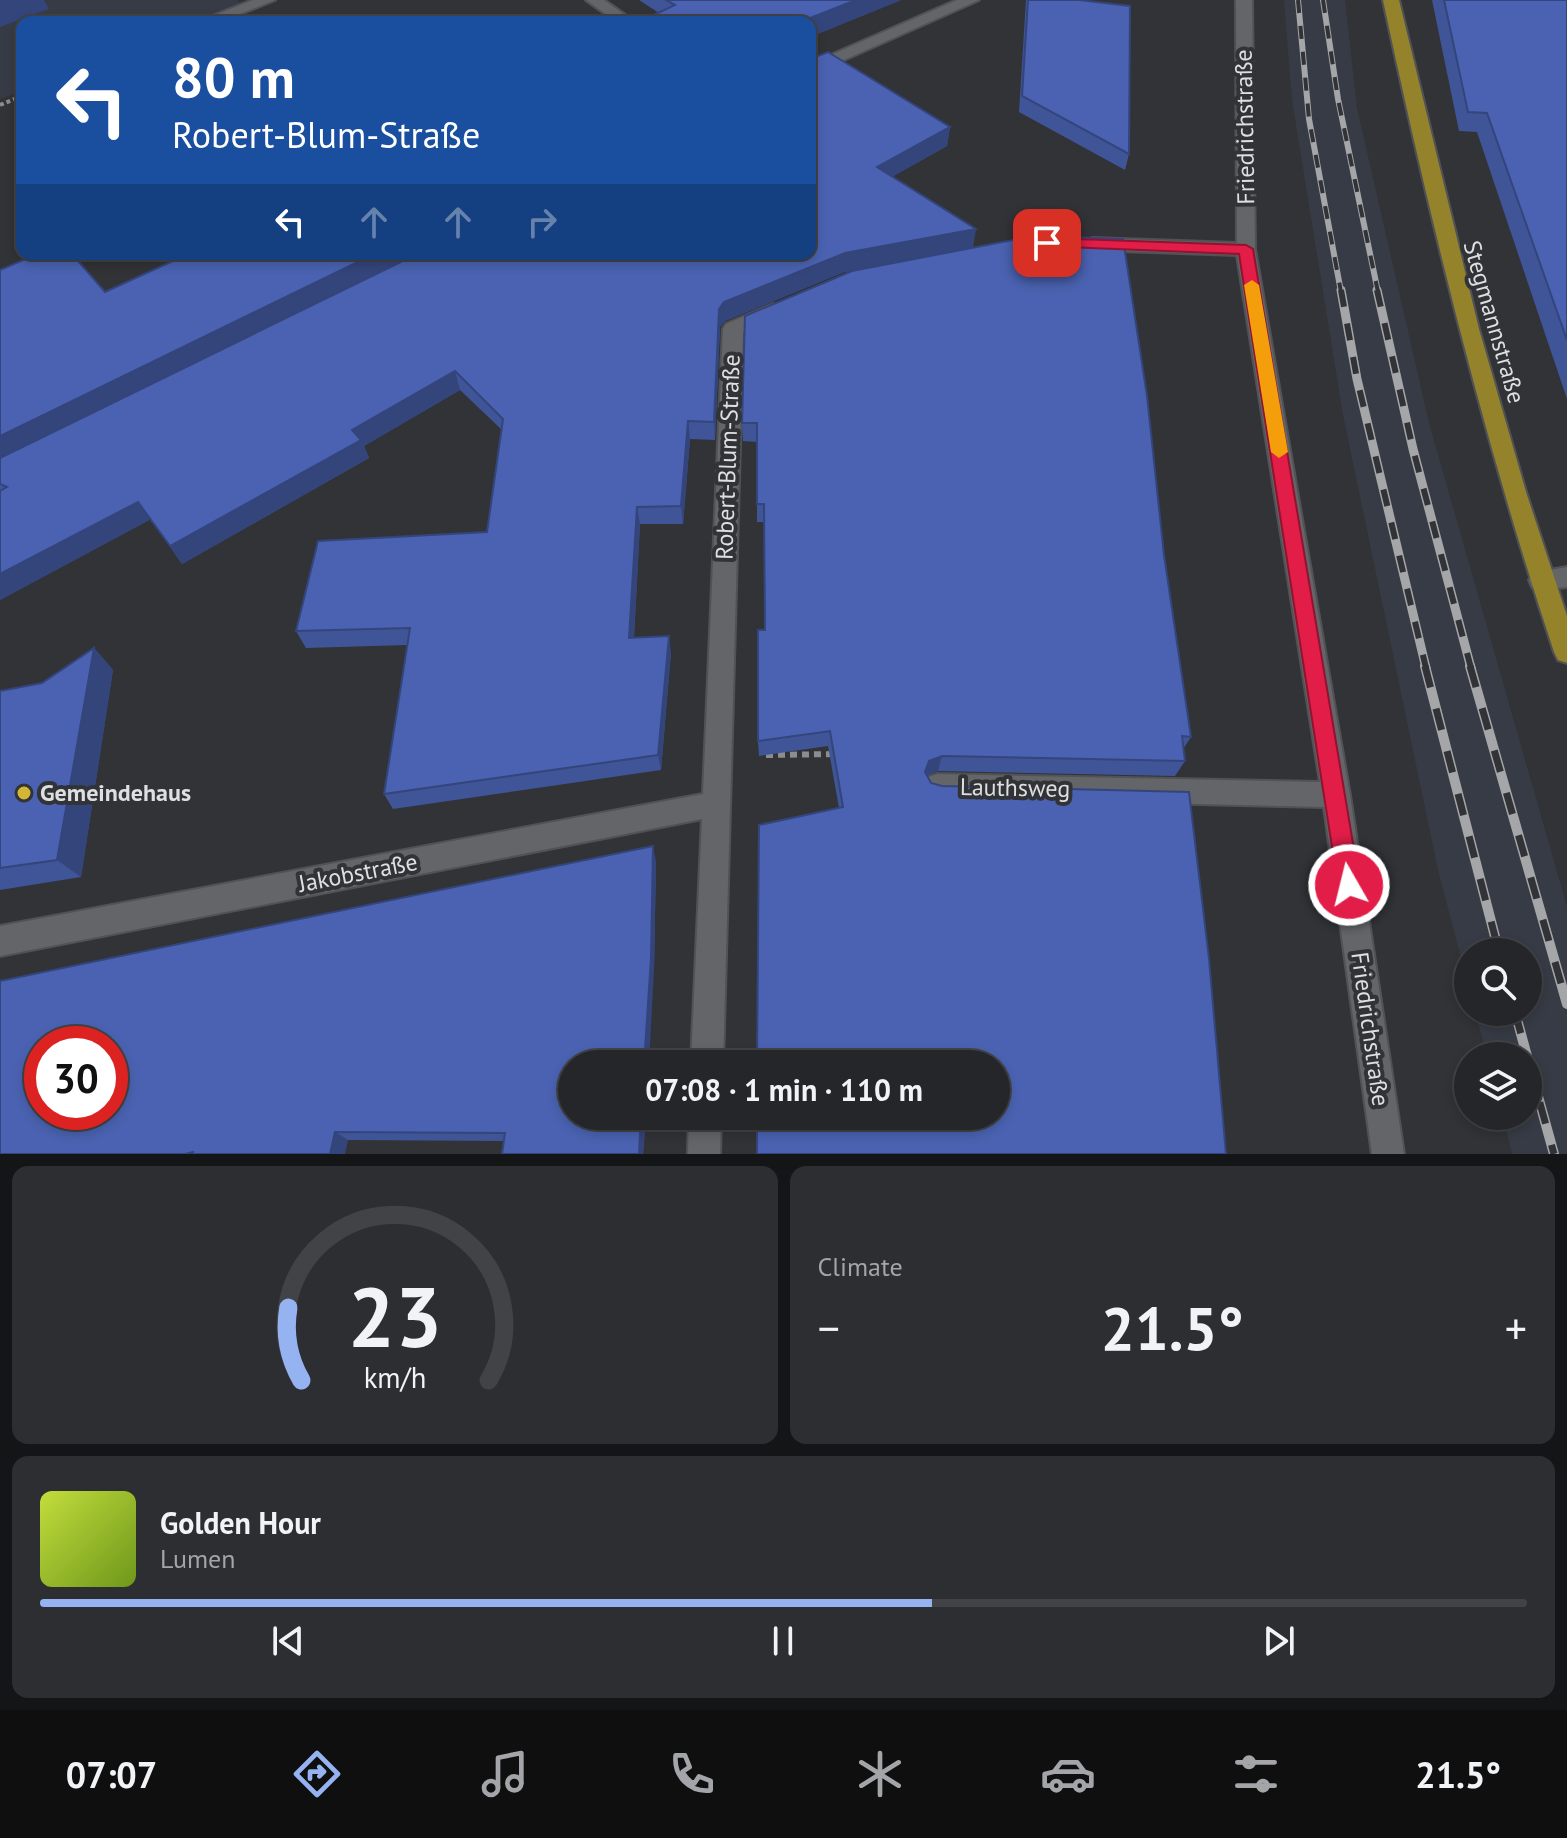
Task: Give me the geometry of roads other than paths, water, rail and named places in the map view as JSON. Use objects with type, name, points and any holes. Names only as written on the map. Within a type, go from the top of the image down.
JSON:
[{"type":"main road","name":"Stegmannstraße","points":[[1391,0],[1446,251],[1541,580],[1567,652]]},
{"type":"street","points":[[228,6],[267,0]]},
{"type":"street","points":[[594,0],[618,16]]},
{"type":"street","points":[[816,67],[898,29],[971,0]]},
{"type":"street","name":"Friedrichstraße","points":[[1244,0],[1246,249],[1336,795],[1388,1154]]},
{"type":"street","points":[[1062,243],[1246,249]]},
{"type":"street","name":"Robert-Blum-Straße","points":[[707,1050],[733,329],[789,305]]},
{"type":"street","points":[[1541,580],[1567,577]]},
{"type":"street","name":"Lauthsweg","points":[[938,786],[1336,795]]},
{"type":"street","name":"Jakobstraße","points":[[0,941],[715,804]]},
{"type":"street","points":[[704,1154],[705,1130]]},
{"type":"railway","points":[[1298,0],[1309,119],[1341,292]]},
{"type":"railway","points":[[1323,0],[1338,99],[1378,292]]},
{"type":"railway","points":[[1341,290],[1357,379],[1426,668]]},
{"type":"railway","points":[[1377,290],[1413,449],[1471,668]]},
{"type":"railway","points":[[1425,666],[1495,938]]},
{"type":"railway","points":[[1470,666],[1567,1004]]},
{"type":"railway","points":[[1519,1026],[1523,1042]]},
{"type":"railway","points":[[1542,1111],[1554,1154]]},
{"type":"place","name":"Gemeindehaus","points":[[24,793]]}]
